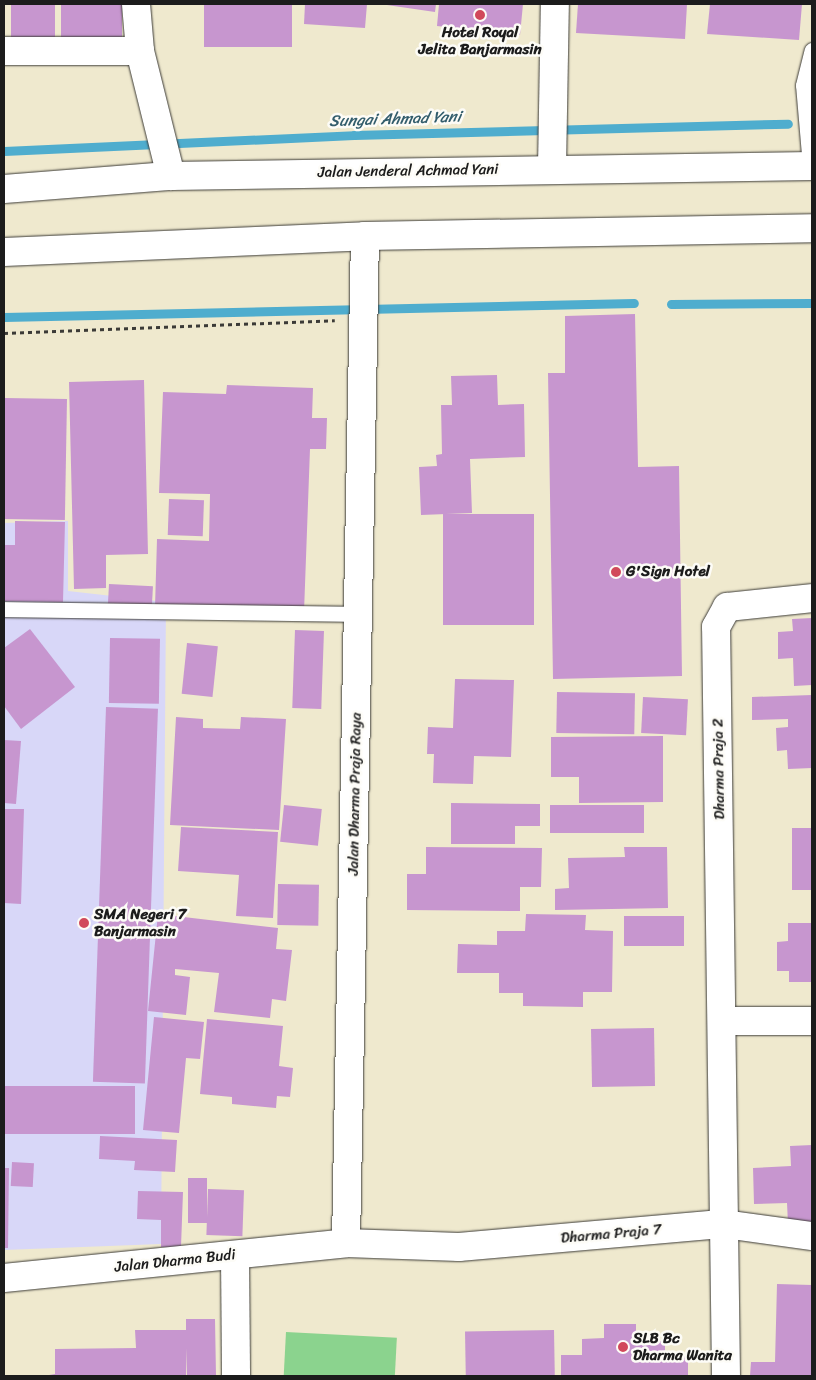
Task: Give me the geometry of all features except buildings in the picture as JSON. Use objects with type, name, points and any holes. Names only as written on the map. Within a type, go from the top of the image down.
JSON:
[{"type":"main road","points":[[136,4],[140,51],[166,152]]},
{"type":"main road","points":[[552,155],[555,4]]},
{"type":"main road","points":[[4,51],[140,51]]},
{"type":"main road","name":"Jalan Jenderal Achmad Yani","points":[[4,189],[166,152],[552,155],[811,166]]},
{"type":"main road","points":[[4,252],[364,244],[812,228]]},
{"type":"main road","name":"Jalan Dharma Praja Raya","points":[[346,1243],[364,244]]},
{"type":"main road","name":"Dharma Praja 2","points":[[724,1224],[723,1021],[716,627],[727,607],[812,598]]},
{"type":"main road","points":[[723,1021],[812,1021]]},
{"type":"main road","points":[[724,1224],[726,1376]]},
{"type":"main road","name":"Dharma Praja 7","points":[[346,1243],[459,1247],[724,1224],[812,1236]]},
{"type":"main road","name":"Jalan Dharma Budi","points":[[4,1278],[235,1256],[346,1243]]},
{"type":"main road","points":[[235,1256],[236,1376]]},
{"type":"lane","points":[[811,166],[803,84],[812,50]]},
{"type":"lane","points":[[4,609],[358,614]]},
{"type":"path","points":[[4,333],[362,332]]},
{"type":"shaded area","name":"SMA Negeri 7 Banjarmasin","points":[[68,521],[68,591],[166,602],[161,1244],[4,1250],[4,523]]},
{"type":"green space","points":[[286,1332],[397,1338],[395,1376],[284,1376]]},
{"type":"waterway","name":"Sungai Ahmad Yani","points":[[4,151],[354,135],[788,124]]},
{"type":"waterway","name":"Sungai Ahmad Yani","points":[[4,317],[634,303]]},
{"type":"waterway","name":"Sungai Ahmad Yani","points":[[671,304],[812,303]]},
{"type":"place","name":"Hotel Royal Jelita Banjarmasin","points":[[480,15]]},
{"type":"place","name":"G'Sign Hotel","points":[[616,572]]},
{"type":"place","name":"SMA Negeri 7 Banjarmasin","points":[[84,923]]},
{"type":"place","name":"SLB Bc Dharma Wanita","points":[[623,1347]]}]
